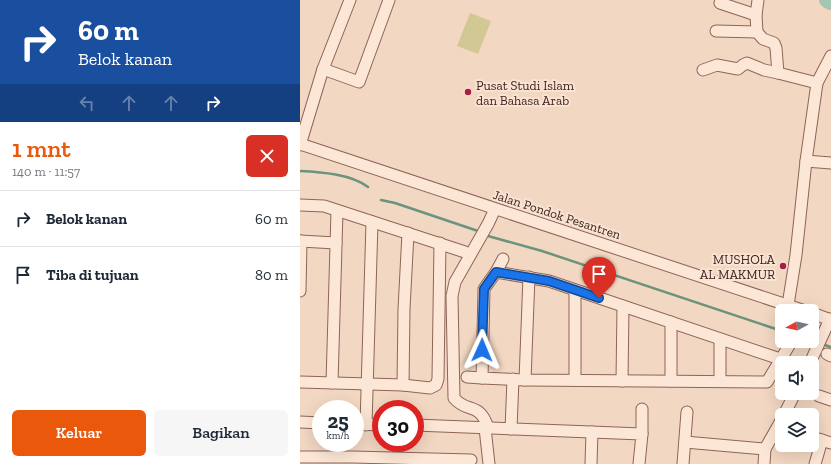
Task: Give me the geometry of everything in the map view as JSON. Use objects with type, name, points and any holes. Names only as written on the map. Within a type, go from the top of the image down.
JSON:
[{"type":"street","points":[[300,145],[323,69],[350,0]]},
{"type":"street","points":[[323,69],[359,82],[389,0]]},
{"type":"street","points":[[758,0],[756,15],[757,32],[763,39],[774,43],[776,48],[778,74]]},
{"type":"street","points":[[720,3],[756,15]]},
{"type":"street","points":[[716,31],[757,32]]},
{"type":"street","points":[[788,304],[796,255],[806,161],[817,83],[831,56]]},
{"type":"street","points":[[703,70],[717,65],[738,69],[747,64],[778,74],[817,83]]},
{"type":"street","name":"Jalan Pondok Pesantren","points":[[300,145],[785,304]]},
{"type":"street","points":[[806,161],[831,163]]},
{"type":"street","points":[[300,205],[324,206],[465,252]]},
{"type":"street","points":[[490,464],[486,419],[478,410],[459,404],[454,398],[452,296],[455,282],[495,209]]},
{"type":"street","points":[[332,384],[337,211]]},
{"type":"street","points":[[372,222],[366,425],[372,425]]},
{"type":"street","points":[[403,385],[404,309],[408,233]]},
{"type":"street","points":[[300,291],[301,241],[336,243]]},
{"type":"street","points":[[300,382],[403,385],[430,388],[438,383],[440,243]]},
{"type":"street","points":[[482,378],[483,293],[487,283],[496,272],[503,259]]},
{"type":"street","points":[[496,272],[549,281],[775,357]]},
{"type":"street","points":[[525,380],[529,277]]},
{"type":"street","points":[[575,380],[576,290]]},
{"type":"street","points":[[622,380],[623,306]]},
{"type":"street","points":[[814,356],[830,320],[819,316]]},
{"type":"street","points":[[671,322],[671,381]]},
{"type":"street","points":[[720,339],[720,381]]},
{"type":"street","points":[[467,378],[525,380],[720,381],[766,385],[775,368]]},
{"type":"street","points":[[512,379],[512,429]]},
{"type":"street","points":[[819,396],[831,400]]},
{"type":"street","points":[[639,464],[642,434],[642,409]]},
{"type":"street","points":[[683,464],[687,412]]},
{"type":"street","points":[[300,422],[312,423]]},
{"type":"street","points":[[424,425],[642,434]]},
{"type":"street","points":[[764,464],[765,449],[775,431]]},
{"type":"street","points":[[591,464],[592,432]]},
{"type":"street","points":[[815,464],[822,440]]},
{"type":"street","points":[[685,442],[765,449]]},
{"type":"street","points":[[303,460],[447,462],[471,460]]},
{"type":"shaded area","points":[[470,13],[491,21],[478,54],[457,46]]},
{"type":"waterway","points":[[827,0],[831,2]]},
{"type":"waterway","points":[[300,171],[345,176],[368,187]]},
{"type":"waterway","points":[[381,200],[395,203],[481,232]]},
{"type":"waterway","points":[[488,236],[542,251],[775,329]]},
{"type":"waterway","points":[[822,344],[831,347]]},
{"type":"place","name":"Pusat Studi Islam dan Bahasa Arab","points":[[468,92]]},
{"type":"place","name":"MUSHOLA AL MAKMUR","points":[[783,266]]},
{"type":"route","points":[[482,350],[483,293],[487,283],[496,272],[549,281],[599,298]]}]
